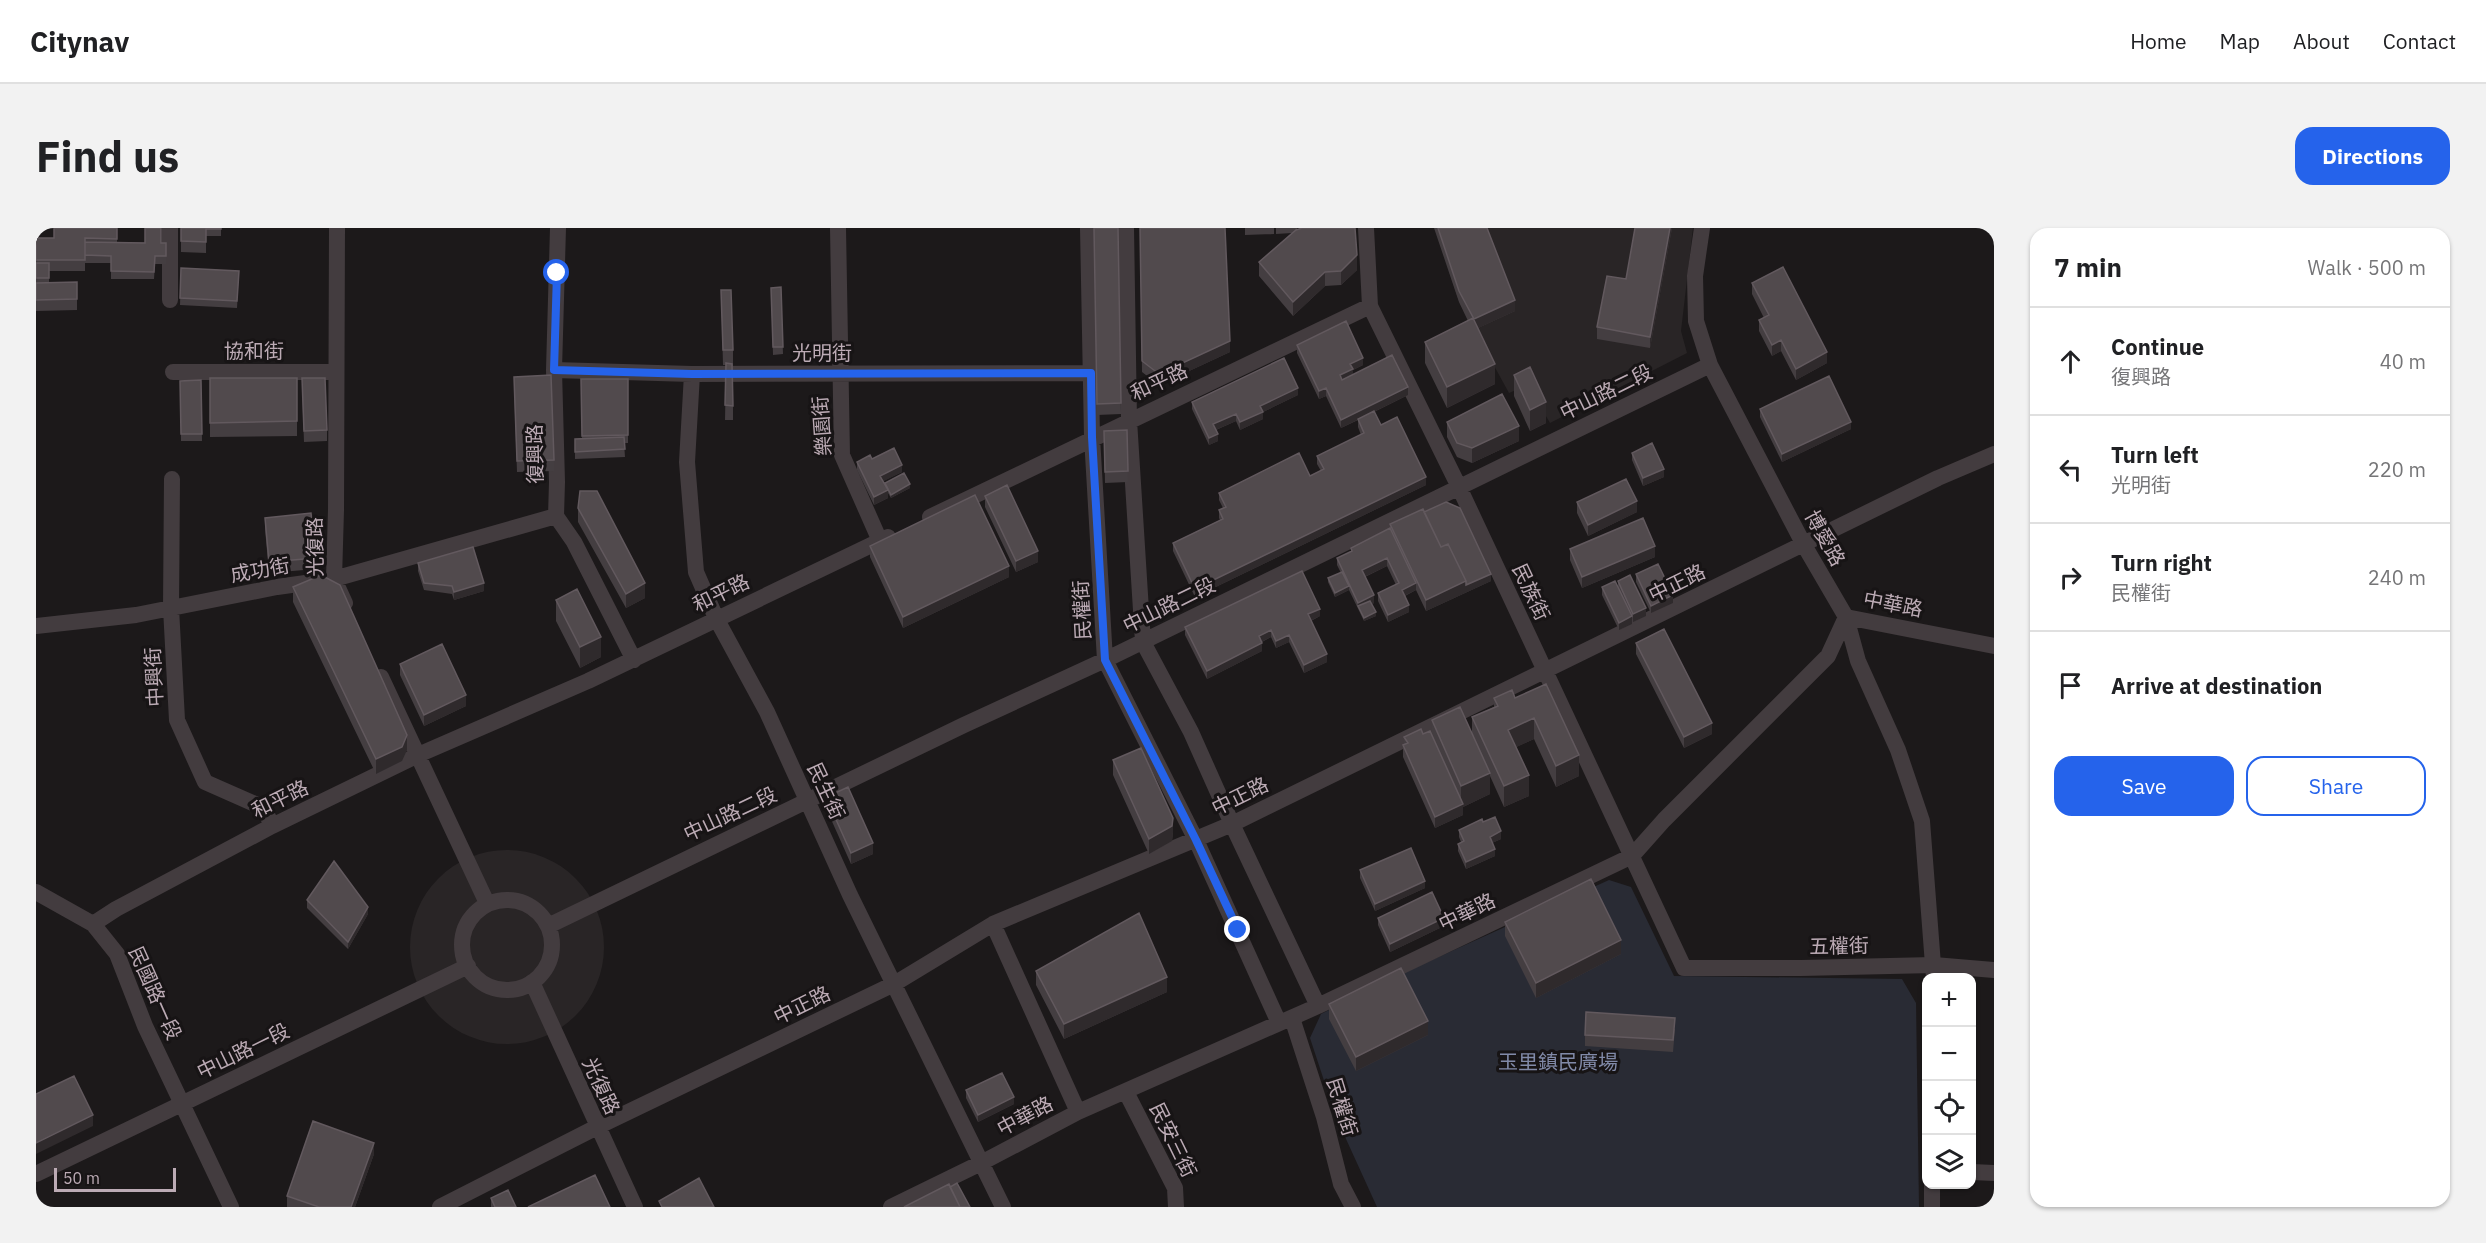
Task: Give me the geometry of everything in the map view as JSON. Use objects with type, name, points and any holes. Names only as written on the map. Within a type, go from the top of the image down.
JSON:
[{"type":"street","points":[[170,228],[170,300]]},
{"type":"street","name":"光復路","points":[[337,228],[334,579],[354,621]]},
{"type":"street","name":"復興路","points":[[556,516],[558,482],[554,370],[558,228]]},
{"type":"street","name":"樂園街","points":[[838,228],[842,455],[880,541]]},
{"type":"street","name":"民權街","points":[[1088,228],[1092,437],[1105,660],[1286,1021],[1324,1117],[1341,1184],[1353,1207]]},
{"type":"street","points":[[1126,228],[1129,420],[1143,642],[1191,732],[1318,1006]]},
{"type":"street","name":"民族街","points":[[1366,228],[1370,306],[1459,487],[1684,968]]},
{"type":"street","name":"博愛路","points":[[1702,228],[1695,276],[1696,321],[1710,365],[1804,545],[1846,617],[1857,661],[1898,750],[1922,821],[1934,971]]},
{"type":"street","name":"和平路","points":[[93,924],[116,909],[272,826],[418,755],[634,660],[716,618],[1092,437],[1370,306]]},
{"type":"street","name":"中山路二段","points":[[548,926],[1143,642],[1710,365]]},
{"type":"street","name":"光明街","points":[[554,370],[692,374],[1091,373]]},
{"type":"street","name":"協和街","points":[[174,372],[335,372]]},
{"type":"street","name":"民生街","points":[[692,374],[687,462],[696,572],[716,618],[767,712],[850,895],[1003,1207]]},
{"type":"street","name":"中正路","points":[[440,1207],[597,1127],[894,984],[993,924],[1232,824],[1938,478],[1994,454]]},
{"type":"street","name":"中興街","points":[[172,479],[171,608],[177,720],[205,782],[264,808],[272,826]]},
{"type":"street","points":[[556,516],[574,542],[634,660]]},
{"type":"street","name":"成功街","points":[[36,626],[136,615],[277,587],[334,579],[556,516]]},
{"type":"street","name":"中華路","points":[[891,1207],[1078,1112],[1286,1021],[1632,856],[1664,820],[1828,656],[1846,617],[1994,646]]},
{"type":"street","points":[[373,662],[487,903]]},
{"type":"street","name":"民國路一段","points":[[36,892],[93,924],[117,954],[145,1026],[231,1207]]},
{"type":"street","points":[[508,900],[523,902],[536,910],[548,926],[552,950],[548,964],[540,976],[532,982],[515,990],[500,990],[486,985],[468,966],[462,949],[464,934],[470,920],[487,903],[508,900]]},
{"type":"street","points":[[993,924],[1078,1112]]},
{"type":"street","name":"中山路一段","points":[[36,1174],[468,966]]},
{"type":"street","name":"五權街","points":[[1684,968],[1994,970]]},
{"type":"street","name":"光復路","points":[[532,982],[635,1207]]},
{"type":"street","name":"民安三街","points":[[1126,1092],[1175,1188],[1176,1207]]},
{"type":"street","points":[[1976,1172],[1994,1173]]},
{"type":"street","points":[[1932,1189],[1932,1207]]},
{"type":"shaded area","points":[[1435,228],[1693,228],[1681,331],[1687,353],[1550,423],[1528,385],[1509,393],[1459,302]]},
{"type":"shaded area","points":[[497,850],[517,850],[553,861],[576,878],[588,893],[597,910],[604,937],[604,957],[597,984],[588,1001],[576,1016],[561,1028],[544,1037],[517,1044],[497,1044],[461,1033],[432,1009],[421,993],[414,975],[410,957],[410,937],[421,901],[445,872],[461,861],[479,854]]},
{"type":"green space","name":"玉里鎮民廣場","points":[[1609,880],[1631,887],[1674,976],[1902,979],[1916,1003],[1919,1207],[1377,1207],[1336,1117],[1310,1038],[1321,1014],[1392,978]]},
{"type":"building","points":[[54,228],[117,228],[117,239],[85,238],[85,260],[36,260],[36,238],[54,238]]},
{"type":"building","points":[[145,228],[161,228],[161,243],[166,243],[166,256],[155,256],[154,272],[111,271],[111,256],[85,255],[85,242],[145,243]]},
{"type":"building","points":[[181,228],[206,228],[206,242],[181,241]]},
{"type":"building","points":[[1094,228],[1118,228],[1121,403],[1097,404]]},
{"type":"building","points":[[1140,228],[1225,228],[1230,341],[1159,374],[1142,361]]},
{"type":"building","points":[[1355,228],[1357,255],[1341,271],[1325,272],[1293,302],[1259,262],[1296,230]]},
{"type":"building","points":[[1438,228],[1487,228],[1515,300],[1474,319],[1459,291]]},
{"type":"building","points":[[1635,228],[1670,228],[1650,337],[1597,327],[1607,276],[1626,279]]},
{"type":"building","points":[[36,263],[49,263],[49,278],[36,278]]},
{"type":"building","points":[[1783,267],[1827,352],[1796,369],[1781,340],[1772,345],[1759,320],[1769,315],[1752,283]]},
{"type":"building","points":[[181,268],[239,271],[237,301],[180,298]]},
{"type":"building","points":[[77,282],[77,299],[36,300],[36,283]]},
{"type":"building","points":[[781,287],[783,347],[773,347],[771,288]]},
{"type":"building","points":[[721,290],[731,290],[733,350],[723,350]]},
{"type":"building","points":[[1473,318],[1495,364],[1447,387],[1425,342]]},
{"type":"building","points":[[1346,321],[1363,358],[1350,364],[1353,369],[1340,375],[1342,380],[1392,355],[1408,387],[1341,420],[1326,388],[1319,391],[1297,345]]},
{"type":"building","points":[[1284,358],[1298,388],[1260,406],[1263,412],[1240,422],[1236,414],[1213,424],[1218,434],[1209,438],[1192,402]]},
{"type":"building","points":[[726,363],[732,364],[733,406],[725,405]]},
{"type":"building","points":[[1530,367],[1546,402],[1530,410],[1514,375]]},
{"type":"building","points":[[551,375],[554,460],[517,461],[514,377]]},
{"type":"building","points":[[1829,376],[1851,422],[1782,454],[1760,409]]},
{"type":"building","points":[[210,378],[297,378],[297,421],[210,423]]},
{"type":"building","points":[[302,378],[325,378],[327,430],[304,431]]},
{"type":"building","points":[[581,379],[628,379],[628,435],[582,436]]},
{"type":"building","points":[[201,380],[202,434],[181,434],[180,381]]},
{"type":"building","points":[[1502,394],[1519,426],[1472,448],[1457,443],[1447,422]]},
{"type":"building","points":[[1374,411],[1381,425],[1397,417],[1426,477],[1195,589],[1173,543],[1223,519],[1219,510],[1226,507],[1219,493],[1299,453],[1310,476],[1324,469],[1317,456],[1364,433],[1358,419]]},
{"type":"building","points":[[1127,430],[1128,471],[1105,472],[1104,431]]},
{"type":"building","points":[[624,437],[625,449],[575,452],[575,439]]},
{"type":"building","points":[[1652,443],[1664,469],[1643,478],[1632,453]]},
{"type":"building","points":[[894,448],[902,465],[880,476],[888,490],[874,497],[857,462],[870,455],[872,459]]},
{"type":"building","points":[[904,473],[910,484],[891,495],[885,483]]},
{"type":"building","points":[[1626,479],[1637,501],[1588,525],[1577,502]]},
{"type":"building","points":[[1007,485],[1038,551],[1016,561],[985,496]]},
{"type":"building","points":[[580,491],[597,491],[645,583],[626,594],[578,508]]},
{"type":"building","points":[[975,495],[1009,566],[903,617],[870,546]]},
{"type":"building","points":[[1446,502],[1460,508],[1491,574],[1466,585],[1448,544],[1441,547],[1424,512]]},
{"type":"building","points":[[1423,509],[1441,547],[1448,544],[1466,581],[1426,600],[1390,524]]},
{"type":"building","points":[[311,513],[316,558],[269,562],[265,518]]},
{"type":"building","points":[[1643,518],[1655,546],[1582,577],[1570,549]]},
{"type":"building","points":[[1390,528],[1416,583],[1402,590],[1409,605],[1388,615],[1378,593],[1399,583],[1387,558],[1362,570],[1374,595],[1358,603],[1337,558],[1352,551],[1351,548]]},
{"type":"building","points":[[473,547],[484,583],[454,592],[452,586],[424,583],[418,563]]},
{"type":"building","points":[[1658,564],[1673,595],[1651,606],[1636,574]]},
{"type":"building","points":[[1302,571],[1320,609],[1308,614],[1327,654],[1304,665],[1289,635],[1276,641],[1271,630],[1259,636],[1262,643],[1207,671],[1185,627]]},
{"type":"building","points":[[1342,572],[1349,586],[1335,593],[1328,578]]},
{"type":"building","points":[[321,575],[340,585],[407,735],[402,747],[376,759],[293,587]]},
{"type":"building","points":[[1630,575],[1646,608],[1633,614],[1618,581]]},
{"type":"building","points":[[1615,581],[1632,616],[1619,623],[1602,587]]},
{"type":"building","points":[[577,589],[601,637],[580,647],[556,600]]},
{"type":"building","points":[[1370,601],[1376,612],[1364,618],[1358,606]]},
{"type":"building","points":[[1664,629],[1712,723],[1684,737],[1636,643]]},
{"type":"building","points":[[442,644],[466,695],[424,715],[400,664]]},
{"type":"building","points":[[1546,684],[1579,755],[1556,766],[1534,718],[1508,730],[1529,775],[1504,786],[1472,717],[1498,706],[1494,698],[1512,690],[1515,698]]},
{"type":"building","points":[[1460,707],[1490,773],[1461,786],[1432,720]]},
{"type":"building","points":[[1421,729],[1423,734],[1430,731],[1463,804],[1435,817],[1403,745],[1408,743],[1404,737]]},
{"type":"building","points":[[1141,748],[1173,818],[1172,826],[1149,839],[1113,760]]},
{"type":"building","points":[[848,787],[873,843],[851,853],[830,806],[833,794]]},
{"type":"building","points":[[1495,817],[1501,831],[1490,837],[1495,849],[1466,862],[1458,844],[1464,841],[1459,830],[1482,819],[1483,822]]},
{"type":"building","points":[[1411,848],[1425,881],[1375,904],[1360,870]]},
{"type":"building","points":[[334,861],[368,907],[348,942],[307,900]]},
{"type":"building","points":[[1591,879],[1621,940],[1536,983],[1505,922]]},
{"type":"building","points":[[1432,892],[1444,918],[1390,944],[1378,918]]},
{"type":"building","points":[[1139,913],[1167,977],[1064,1024],[1036,971]]},
{"type":"building","points":[[1401,968],[1428,1021],[1356,1057],[1329,1004]]},
{"type":"building","points":[[1586,1012],[1675,1018],[1673,1040],[1585,1035]]},
{"type":"building","points":[[1002,1073],[1014,1097],[978,1115],[966,1090]]},
{"type":"building","points":[[74,1076],[93,1115],[36,1143],[36,1094]]},
{"type":"building","points":[[313,1121],[374,1143],[351,1207],[319,1207],[287,1196]]},
{"type":"building","points":[[595,1175],[610,1207],[528,1207]]},
{"type":"building","points":[[699,1178],[714,1207],[662,1207],[659,1201]]},
{"type":"building","points":[[957,1183],[970,1207],[960,1207],[950,1187]]},
{"type":"building","points":[[949,1184],[960,1207],[904,1207]]},
{"type":"building","points":[[508,1190],[516,1207],[495,1207],[491,1198]]},
{"type":"route","points":[[557,273],[554,370],[692,374],[1091,373],[1092,437],[1105,660],[1196,840],[1238,930]]}]
